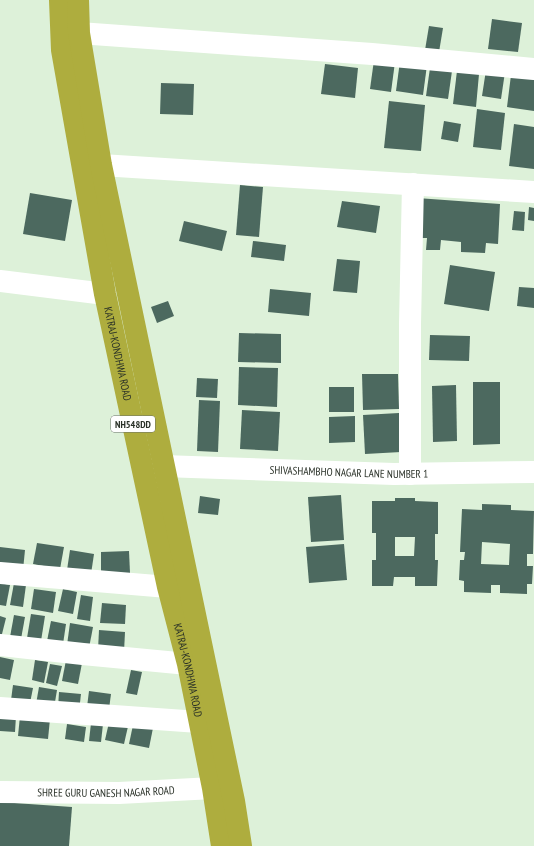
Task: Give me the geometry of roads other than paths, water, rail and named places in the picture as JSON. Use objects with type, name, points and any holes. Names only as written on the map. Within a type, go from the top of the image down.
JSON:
[{"type":"highway","name":"KATRAJ-KONDHWA ROAD","points":[[60,0],[62,50],[105,294],[153,466],[234,801],[241,846]]},
{"type":"highway","name":"KATRAJ-KONDHWA ROAD","points":[[78,0],[79,33],[153,466],[168,587],[188,664],[213,788],[222,846]]},
{"type":"street","points":[[79,33],[372,54],[534,69]]},
{"type":"street","points":[[101,165],[534,192]]},
{"type":"street","points":[[410,474],[410,324],[413,184]]},
{"type":"street","points":[[0,281],[105,294]]},
{"type":"street","name":"SHIVASHAMBHO NAGAR LANE NUMBER 1","points":[[153,466],[410,474],[534,472]]},
{"type":"street","points":[[0,573],[168,587]]},
{"type":"street","points":[[0,645],[188,664]]},
{"type":"street","points":[[0,708],[200,722]]},
{"type":"street","name":"SHREE GURU GANESH NAGAR ROAD","points":[[0,792],[119,793],[213,788]]}]
